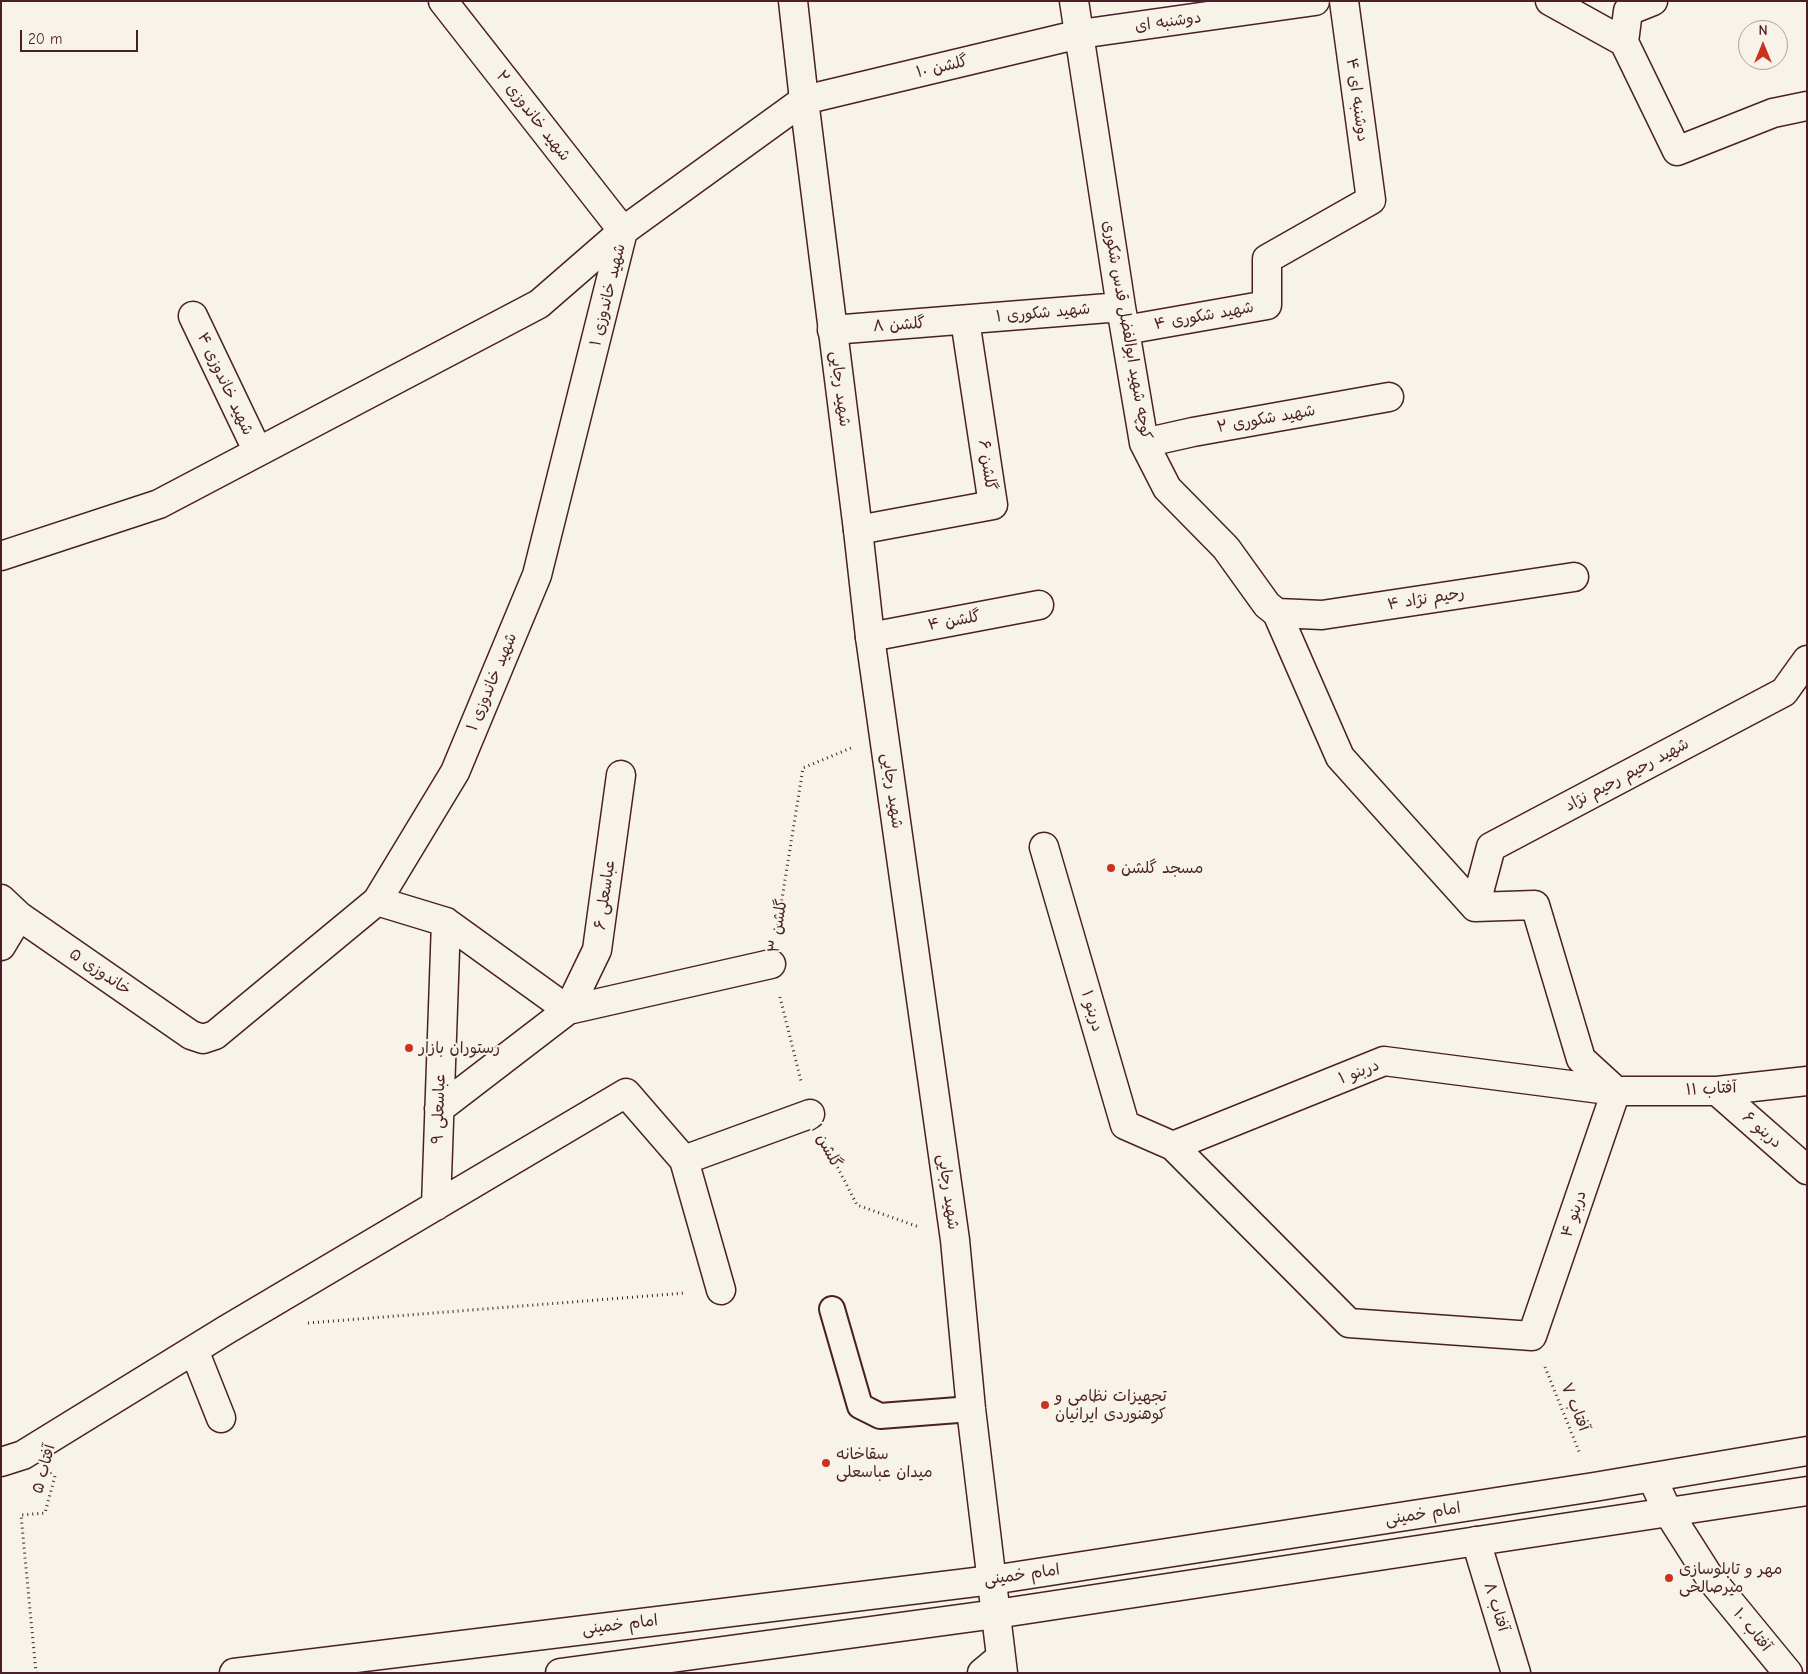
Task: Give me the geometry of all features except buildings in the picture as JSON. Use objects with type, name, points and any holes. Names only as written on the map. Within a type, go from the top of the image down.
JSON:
[{"type":"street","name":"۲ شهید خاندوزی","points":[[443,1],[624,231]]},
{"type":"street","name":"شهید رجایی","points":[[793,1],[870,637],[955,1240],[971,1409],[996,1614],[995,1668]]},
{"type":"street","name":"کوچه شهید ابوالفضل قدس شکوری","points":[[1074,1],[1144,443],[1167,488],[1226,548],[1266,605],[1277,613],[1340,757],[1475,906]]},
{"type":"street","name":"دوشنبه ای","points":[[1080,34],[1315,1]]},
{"type":"street","name":"۴ دوشنبه ای","points":[[1344,1],[1370,200]]},
{"type":"street","points":[[1550,1],[1624,42]]},
{"type":"street","points":[[1653,1],[1628,11],[1624,42],[1677,151],[1772,113],[1807,106]]},
{"type":"street","name":"۱۰ گلشن","points":[[804,100],[1080,34]]},
{"type":"street","points":[[1,556],[159,504],[539,304],[624,231],[804,100]]},
{"type":"street","name":"۴ شهید شکوری","points":[[1123,319],[1266,305],[1266,259],[1370,200]]},
{"type":"street","name":"۱ شهید خاندوزی","points":[[203,1039],[215,1035],[377,901],[455,772],[537,575],[624,231]]},
{"type":"street","name":"۴ شهید خاندوزی","points":[[193,316],[258,452]]},
{"type":"street","name":"۱ شهید شکوری","points":[[965,320],[1123,319]]},
{"type":"street","name":"۸ گلشن","points":[[832,330],[965,320]]},
{"type":"street","name":"۶ گلشن","points":[[858,530],[993,505],[965,320]]},
{"type":"street","name":"۲ شهید شکوری","points":[[1144,443],[1193,432],[1389,397]]},
{"type":"street","name":"رحیم نژاد ۴","points":[[1277,613],[1322,615],[1574,577]]},
{"type":"street","name":"۴ گلشن","points":[[870,637],[1039,605]]},
{"type":"street","name":"شهید رحیم رحیم نژاد","points":[[1475,906],[1491,847],[1784,692],[1807,660]]},
{"type":"street","name":"۶ عباسعلی","points":[[568,1010],[597,950],[621,774]]},
{"type":"street","name":"۱ دربنو","points":[[1044,847],[1125,1125],[1174,1146]]},
{"type":"street","points":[[377,901],[446,922],[568,1010],[440,1109]]},
{"type":"street","points":[[1475,906],[1535,905],[1581,1059],[1616,1091]]},
{"type":"street","points":[[1,946],[10,908]]},
{"type":"street","name":"خاندوزی ۵","points":[[10,908],[191,1035],[203,1039]]},
{"type":"street","name":"۹ عباسعلی","points":[[436,1206],[446,922]]},
{"type":"street","name":"۳ گلشن","points":[[568,1010],[772,964]]},
{"type":"street","name":"دربنو ۱","points":[[1174,1146],[1384,1061],[1616,1091]]},
{"type":"street","name":"آفتاب ۱۱","points":[[1616,1091],[1717,1091],[1807,1080]]},
{"type":"street","name":"۴ دربنو","points":[[1532,1336],[1616,1091]]},
{"type":"street","name":"۶ دربنو","points":[[1717,1091],[1807,1170]]},
{"type":"street","points":[[1,1462],[23,1455],[194,1350],[626,1093],[684,1160],[721,1290]]},
{"type":"street","name":"۱ گلشن","points":[[684,1160],[810,1114]]},
{"type":"street","points":[[1174,1146],[1349,1324],[1532,1336]]},
{"type":"street","points":[[194,1350],[222,1418]]},
{"type":"street","name":"امام خمینی","points":[[234,1673],[992,1580],[1652,1478],[1807,1451]]},
{"type":"street","name":"۱۰ آفتاب","points":[[1652,1478],[1668,1512],[1710,1578],[1788,1673]]},
{"type":"street","name":"امام خمینی","points":[[560,1673],[996,1614],[1807,1491]]},
{"type":"street","name":"آفتاب ۸","points":[[1476,1541],[1516,1673]]},
{"type":"lane","points":[[832,1308],[860,1406],[880,1416],[971,1409]]},
{"type":"path","name":"۳ گلشن","points":[[772,964],[803,768],[884,734]]},
{"type":"path","points":[[772,964],[810,1114]]},
{"type":"path","name":"۱ گلشن","points":[[810,1114],[857,1205],[955,1240]]},
{"type":"path","points":[[305,1324],[721,1290]]},
{"type":"path","name":"آفتاب ۷","points":[[1532,1336],[1594,1487]]},
{"type":"path","name":"۵ آفتاب","points":[[36,1673],[21,1515],[45,1513],[68,1428]]},
{"type":"place","name":"مسجد گلشن","points":[[1111,868]]},
{"type":"place","name":"رستوران بازار","points":[[409,1048]]},
{"type":"place","name":"تجهیزات نظامی و کوهنوردی ایرانیان","points":[[1045,1405]]},
{"type":"place","name":"سقاخانه میدان عباسعلی","points":[[826,1463]]},
{"type":"place","name":"مهر و تابلوسازی میرصالحی","points":[[1669,1578]]}]
